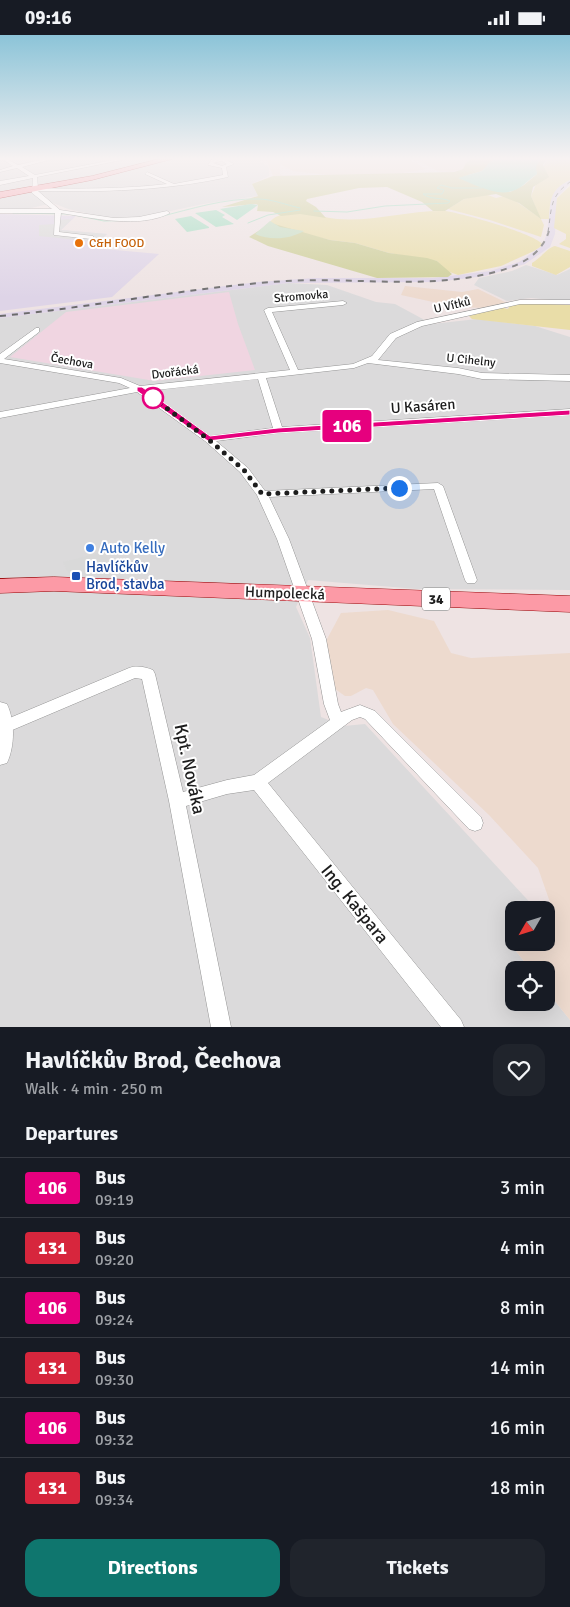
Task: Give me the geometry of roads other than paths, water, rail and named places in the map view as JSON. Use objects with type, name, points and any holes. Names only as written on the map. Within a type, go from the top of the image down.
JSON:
[{"type":"main road","name":"Humpolecká","points":[[0,585],[54,584],[570,604]]},
{"type":"street","points":[[50,205],[58,213]]},
{"type":"street","points":[[0,211],[58,213],[114,220],[139,219],[167,213]]},
{"type":"street","points":[[58,213],[56,234],[91,237]]},
{"type":"street","name":"U Vítků","points":[[354,365],[375,358],[393,336],[420,324],[520,302],[570,302]]},
{"type":"street","name":"Stromovka","points":[[294,371],[268,310],[343,303]]},
{"type":"street","points":[[0,360],[36,330]]},
{"type":"street","name":"Čechova","points":[[0,360],[121,381],[140,389]]},
{"type":"street","name":"U Cihelny","points":[[369,361],[458,371],[482,376],[570,378]]},
{"type":"street","name":"Dvořácká","points":[[0,415],[140,389],[354,365]]},
{"type":"street","points":[[261,375],[278,431]]},
{"type":"street","points":[[140,389],[208,439],[244,470],[262,494],[283,539],[319,639],[329,699],[338,722]]},
{"type":"street","name":"U Kasáren","points":[[208,439],[278,431],[570,412]]},
{"type":"street","points":[[262,494],[438,486],[471,580]]},
{"type":"street","name":"Kpt. Nováka","points":[[1,719],[134,671],[148,674],[177,801],[221,1027]]},
{"type":"street","points":[[177,801],[227,787],[257,782],[355,711],[367,713],[475,823]]},
{"type":"street","points":[[0,756],[1,719]]},
{"type":"street","name":"Ing. Kašpara","points":[[257,782],[454,1027]]},
{"type":"waterway","points":[[159,217],[207,205]]},
{"type":"waterway","points":[[289,205],[300,208]]},
{"type":"waterway","points":[[314,211],[347,212],[400,205]]},
{"type":"waterway","points":[[248,223],[268,215],[300,210]]},
{"type":"waterway","points":[[13,213],[69,214],[104,221],[141,220]]},
{"type":"railway","points":[[548,232],[553,205]]},
{"type":"railway","points":[[0,316],[72,308],[179,292],[286,281],[417,282],[469,277],[504,270],[528,259],[541,247],[549,231]]},
{"type":"place","name":"C&H FOOD","points":[[79,243]]},
{"type":"place","name":"Auto Kelly","points":[[90,548]]},
{"type":"place","name":"Havlíčkův Brod, stavba","points":[[76,576]]}]
